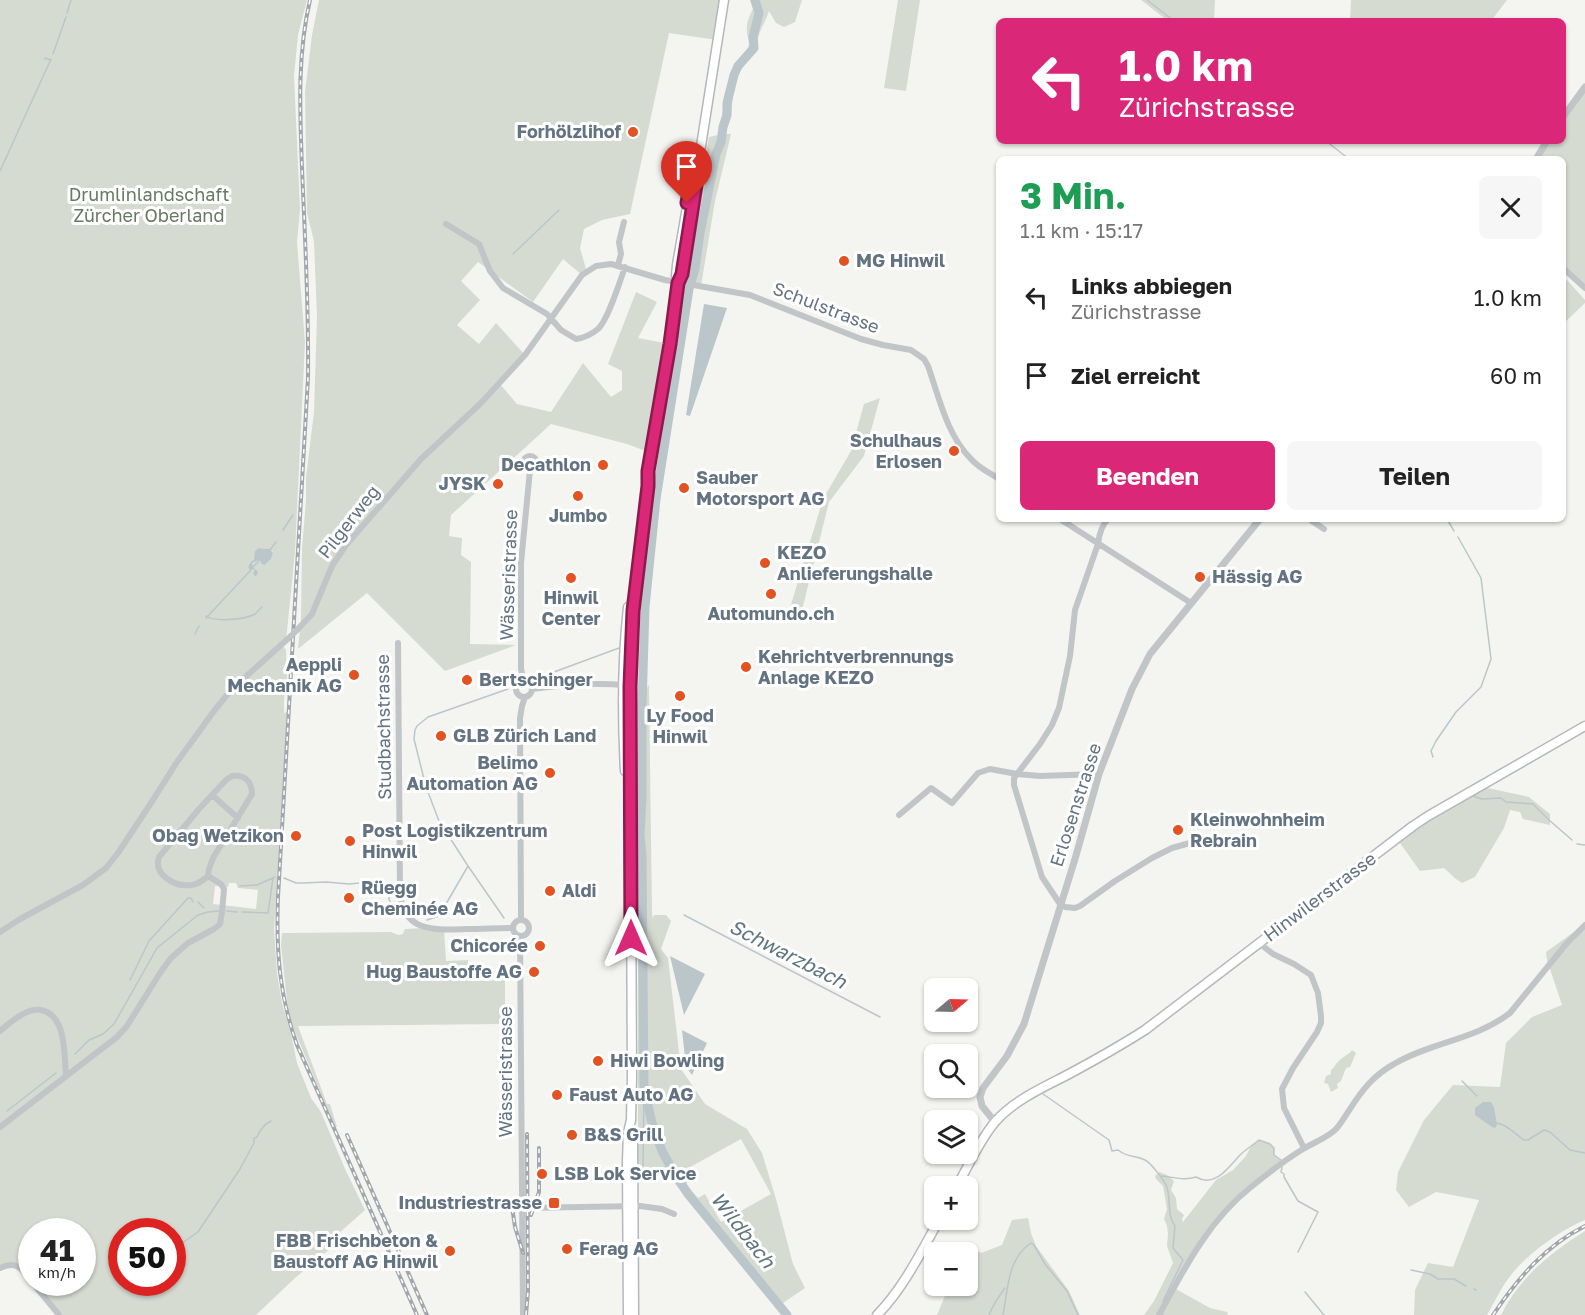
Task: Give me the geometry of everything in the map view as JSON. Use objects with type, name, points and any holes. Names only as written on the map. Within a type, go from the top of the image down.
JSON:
[{"type":"main road","points":[[627,686],[627,622],[643,485],[648,471],[670,344],[686,284],[677,270],[693,172],[698,160],[724,0]]},
{"type":"main road","points":[[634,1315],[627,1162],[631,1120],[632,1065],[630,810],[624,759],[633,611],[648,471]]},
{"type":"main road","name":"Hinwilerstrasse","points":[[963,1176],[995,1122],[1021,1100],[1145,1030],[1428,816],[1585,726]]},
{"type":"main road","points":[[628,1315],[630,1206]]},
{"type":"main road","points":[[877,1315],[900,1284],[933,1230]]},
{"type":"street","points":[[1566,113],[1585,87]]},
{"type":"street","points":[[446,224],[479,244],[490,271],[504,288],[547,314],[561,330],[576,339],[599,328],[606,316],[622,266],[620,241],[624,222]]},
{"type":"street","name":"Pilgerweg","points":[[0,932],[78,889],[106,868],[177,762],[221,702],[312,614],[332,566],[346,545],[421,459],[481,403],[525,355],[578,280],[587,271],[605,264],[622,266],[686,284]]},
{"type":"street","points":[[1566,271],[1585,288]]},
{"type":"street","name":"Schulstrasse","points":[[686,284],[750,295],[861,339],[911,350],[918,354],[928,366],[950,427],[960,447],[973,462],[996,477]]},
{"type":"street","name":"Wässeristrasse","points":[[524,681],[521,669],[521,567],[530,470]]},
{"type":"street","points":[[1065,522],[1191,603]]},
{"type":"street","points":[[1105,522],[1075,610],[1070,656],[1059,708],[1040,744],[1014,778],[1014,785],[1042,878],[1060,904],[1065,907],[1080,906],[1152,858],[1172,848],[1190,843]]},
{"type":"street","name":"Erlosenstrasse","points":[[995,1122],[982,1106],[980,1097],[983,1088],[1007,1056],[1024,1024],[1099,774],[1132,689],[1150,654],[1258,522]]},
{"type":"street","points":[[1314,522],[1324,529]]},
{"type":"street","name":"Studbachstrasse","points":[[398,643],[400,891],[403,908],[414,922],[431,930],[513,928]]},
{"type":"street","points":[[525,697],[520,696],[517,689],[520,683],[524,681],[529,683],[532,689]]},
{"type":"street","points":[[532,689],[563,685],[627,686]]},
{"type":"street","points":[[521,920],[520,718],[525,697],[531,693],[532,689]]},
{"type":"street","points":[[899,815],[931,788],[952,803],[978,773],[990,769],[1040,776],[1099,774]]},
{"type":"street","points":[[232,776],[246,778],[252,787],[252,794],[238,818],[213,858],[208,876],[196,884],[182,885],[164,876],[159,870],[157,865],[161,854],[212,795],[232,776]]},
{"type":"street","points":[[212,795],[238,818]]},
{"type":"street","points":[[0,1127],[123,1030],[175,954],[193,940],[218,926],[222,916],[224,891],[221,884],[208,876]]},
{"type":"street","points":[[521,920],[529,927],[526,933],[520,936],[513,928],[514,923],[521,920]]},
{"type":"street","points":[[1159,1315],[1198,1245],[1251,1186],[1338,1127],[1364,1088],[1386,1069],[1409,1056],[1484,1029],[1510,1012],[1567,943],[1585,925]]},
{"type":"street","name":"Wässeristrasse","points":[[520,936],[523,1315]]},
{"type":"street","points":[[1259,944],[1272,954],[1311,975],[1318,993],[1321,1023],[1282,1089],[1284,1108],[1304,1148]]},
{"type":"street","points":[[0,1031],[24,1013],[37,1010],[48,1013],[58,1022],[62,1032],[66,1076]]},
{"type":"street","points":[[523,1208],[630,1206],[662,1209],[674,1214]]},
{"type":"street","points":[[0,1268],[8,1265],[18,1267]]},
{"type":"street","points":[[43,1296],[59,1315]]},
{"type":"green space","name":"Drumlinlandschaft Zürcher Oberland","points":[[0,0],[307,0],[298,35],[294,76],[300,209],[297,242],[305,342],[295,552],[286,641],[283,646],[286,650],[287,680],[284,713],[287,712],[274,930],[282,1003],[297,1063],[311,1098],[321,1112],[365,1210],[329,1242],[331,1248],[256,1315],[59,1315],[43,1296],[96,1296],[96,1218],[18,1218],[18,1268],[0,1268]],"holes":[[[258,548],[270,549],[273,552],[271,559],[265,565],[260,560],[252,563],[256,570],[256,577],[253,573],[254,569],[250,571],[248,567],[255,559],[255,551]],[[229,883],[236,883],[238,888],[258,890],[256,909],[213,904],[215,886],[228,887]]]},
{"type":"green space","points":[[319,0],[724,0],[717,40],[669,33],[630,214],[602,220],[584,229],[580,248],[586,269],[582,275],[563,259],[533,302],[478,262],[461,281],[480,300],[457,325],[479,344],[496,323],[525,355],[499,383],[517,404],[551,412],[583,363],[611,397],[622,390],[622,371],[608,364],[636,292],[657,302],[638,338],[670,344],[651,453],[627,444],[551,424],[451,515],[449,536],[462,538],[461,555],[471,562],[470,644],[516,645],[445,671],[367,593],[298,649],[306,477],[314,412],[317,317],[314,241],[307,213],[305,92]]},
{"type":"green space","points":[[750,0],[802,0],[795,22],[784,27],[776,23],[769,11],[760,32],[758,45],[739,73],[733,95],[731,117],[725,134],[731,134],[715,201],[701,286],[684,284],[709,137],[718,135],[729,80],[735,65],[749,46],[747,26],[753,9]]},
{"type":"green space","points":[[898,0],[920,0],[906,91],[884,88]]},
{"type":"green space","points":[[1141,0],[1215,0],[1214,18],[1164,18]]},
{"type":"green space","points":[[1351,0],[1507,0],[1493,18],[1350,18]]},
{"type":"green space","points":[[1585,87],[1585,288],[1566,271],[1566,156],[1538,156],[1545,144],[1566,144],[1566,113]]},
{"type":"green space","points":[[1566,281],[1585,300],[1585,303],[1566,321]]},
{"type":"green space","points":[[880,398],[864,456],[829,502],[802,610],[790,608],[823,499],[851,451],[864,404]]},
{"type":"green space","points":[[649,685],[652,913],[653,919],[654,915],[666,915],[671,921],[661,949],[668,958],[681,1069],[705,1104],[747,1129],[762,1153],[793,1264],[805,1288],[783,1303],[792,1315],[782,1315],[667,1174],[638,1164],[638,701]],"holes":[[[741,1139],[771,1194],[721,1222],[705,1194],[698,1198],[686,1184],[688,1182],[683,1171]]]},
{"type":"green space","points":[[1483,787],[1529,797],[1550,814],[1550,825],[1523,819],[1520,812],[1510,810],[1504,828],[1475,877],[1462,883],[1444,868],[1420,871],[1400,843],[1422,825]]},
{"type":"green space","points":[[1585,924],[1585,1220],[1555,1236],[1526,1259],[1507,1280],[1487,1315],[1414,1315],[1415,1290],[1428,1263],[1453,1267],[1479,1200],[1436,1192],[1409,1207],[1396,1190],[1398,1172],[1424,1120],[1453,1085],[1500,1087],[1506,1043],[1532,1017],[1562,1005],[1546,952]]},
{"type":"green space","points":[[405,929],[444,930],[446,961],[468,960],[468,981],[505,980],[505,1024],[298,1026],[327,1104],[330,1104],[337,1127],[335,1127],[288,1010],[281,945],[282,933],[391,932],[398,935],[403,934]]},
{"type":"green space","points":[[1352,1050],[1356,1053],[1350,1067],[1346,1068],[1341,1081],[1337,1084],[1338,1088],[1331,1092],[1328,1084],[1324,1083],[1326,1076],[1331,1074],[1331,1070],[1337,1063]]},
{"type":"green space","points":[[1259,1140],[1270,1144],[1274,1148],[1274,1155],[1281,1161],[1251,1187],[1208,1232],[1158,1315],[1144,1315],[1154,1301],[1173,1263],[1167,1246],[1168,1234],[1164,1219],[1167,1209],[1163,1186],[1155,1176],[1159,1172],[1174,1181],[1171,1190],[1176,1198],[1177,1209],[1184,1215],[1183,1222],[1216,1180],[1233,1170]]},
{"type":"green space","points":[[1028,1218],[1036,1246],[1069,1291],[1080,1315],[937,1315],[945,1296],[978,1296],[978,1251],[981,1253],[1002,1245],[1012,1220]]},
{"type":"green space","points":[[1585,1231],[1585,1315],[1501,1315],[1517,1289],[1537,1267]]},
{"type":"green space","points":[[1176,1289],[1210,1308],[1227,1312],[1228,1315],[1160,1315]]},
{"type":"shaded area","points":[[704,304],[727,308],[690,416],[686,415]]},
{"type":"shaded area","points":[[258,548],[270,549],[273,553],[265,565],[260,560],[252,563],[258,572],[256,577],[253,574],[254,569],[250,571],[248,567],[254,560],[255,551]]},
{"type":"shaded area","points":[[670,956],[705,974],[684,1015]]},
{"type":"shaded area","points":[[682,1030],[707,1043],[692,1075],[686,1067]]},
{"type":"shaded area","points":[[1483,1102],[1491,1102],[1494,1107],[1497,1125],[1495,1128],[1475,1115],[1475,1108]]},
{"type":"waterway","points":[[67,13],[71,0]]},
{"type":"waterway","name":"Wildbach","points":[[755,0],[759,13],[753,37],[754,48],[738,66],[734,75],[700,233],[656,499],[645,607],[642,706],[640,835],[644,1088],[652,1123],[662,1151],[673,1171],[688,1194],[787,1315]]},
{"type":"waterway","points":[[1147,0],[1170,18]]},
{"type":"waterway","points":[[53,54],[66,17]]},
{"type":"waterway","points":[[45,59],[51,60]]},
{"type":"waterway","points":[[0,171],[51,59]]},
{"type":"waterway","points":[[1330,144],[1345,156]]},
{"type":"waterway","points":[[513,254],[559,210]]},
{"type":"waterway","points":[[283,530],[293,515]]},
{"type":"waterway","points":[[1449,522],[1454,531]]},
{"type":"waterway","points":[[1433,757],[1431,751],[1436,741],[1456,712],[1481,687],[1491,659],[1481,578],[1458,537]]},
{"type":"waterway","points":[[270,550],[276,542]]},
{"type":"waterway","points":[[253,567],[260,560]]},
{"type":"waterway","points":[[206,618],[250,571]]},
{"type":"waterway","points":[[206,616],[222,620],[237,619],[255,614],[262,607]]},
{"type":"waterway","points":[[195,634],[199,626]]},
{"type":"waterway","points":[[535,679],[619,648]]},
{"type":"waterway","points":[[504,918],[439,821],[426,787],[414,739],[417,726],[428,717],[508,689]]},
{"type":"waterway","points":[[1473,796],[1533,804],[1572,840]]},
{"type":"waterway","points":[[1577,844],[1585,845]]},
{"type":"waterway","points":[[427,920],[439,916],[468,866]]},
{"type":"waterway","points":[[240,886],[257,885],[275,877]]},
{"type":"waterway","points":[[242,912],[268,913],[273,878]]},
{"type":"waterway","points":[[284,878],[296,883],[387,884],[389,899],[394,911]]},
{"type":"waterway","points":[[130,980],[149,941],[188,898],[191,898],[193,902]]},
{"type":"waterway","points":[[198,902],[204,908]]},
{"type":"waterway","points":[[75,1054],[89,1040],[103,1034],[114,1024],[157,948],[198,915],[219,911]]},
{"type":"waterway","points":[[227,911],[237,912]]},
{"type":"waterway","name":"Schwarzbach","points":[[684,915],[880,1017]]},
{"type":"waterway","points":[[7,1111],[56,1073]]},
{"type":"waterway","points":[[1462,1081],[1477,1096]]},
{"type":"waterway","points":[[644,1088],[643,1169],[645,1173],[659,1174]]},
{"type":"waterway","name":"Schwarzbach","points":[[1043,1094],[1109,1140],[1112,1151],[1118,1150],[1148,1162],[1164,1182],[1168,1190],[1171,1217],[1175,1226],[1173,1248],[1183,1260],[1163,1301]]},
{"type":"waterway","points":[[186,1240],[198,1232],[240,1169],[254,1143],[254,1138],[271,1121]]},
{"type":"waterway","points":[[1497,1123],[1524,1140],[1544,1130],[1550,1132],[1570,1150],[1585,1153]]},
{"type":"waterway","points":[[1161,1176],[1183,1179],[1196,1177],[1203,1180],[1215,1178],[1226,1171],[1242,1153],[1259,1140],[1270,1144],[1274,1148],[1274,1155],[1281,1160]]},
{"type":"waterway","points":[[1282,1167],[1281,1172],[1298,1201],[1318,1212],[1298,1252]]},
{"type":"waterway","points":[[1003,1315],[1013,1266],[1017,1257],[1031,1243],[1067,1291],[1078,1315]]},
{"type":"waterway","points":[[1411,1270],[1430,1274],[1438,1279],[1454,1279],[1466,1286]]},
{"type":"waterway","points":[[989,1315],[1005,1288]]},
{"type":"waterway","points":[[1305,1292],[1324,1315]]},
{"type":"railway","points":[[310,0],[303,42],[300,105],[308,378],[278,897],[278,953],[286,1008],[297,1045],[417,1315]]},
{"type":"railway","points":[[526,1315],[528,1291],[527,1134]]},
{"type":"railway","points":[[347,1135],[427,1315]]},
{"type":"railway","points":[[531,1215],[539,1192],[539,1148]]},
{"type":"railway","points":[[511,1200],[515,1227],[523,1253]]},
{"type":"railway","points":[[1493,1315],[1533,1264],[1557,1243],[1585,1226]]},
{"type":"place","name":"Forhölzlihof","points":[[633,132]]},
{"type":"place","name":"MG Hinwil","points":[[844,261]]},
{"type":"place","name":"Schulhaus Erlosen","points":[[954,451]]},
{"type":"place","name":"Decathlon","points":[[603,465]]},
{"type":"place","name":"JYSK","points":[[498,484]]},
{"type":"place","name":"Sauber Motorsport AG","points":[[684,488]]},
{"type":"place","name":"Jumbo","points":[[578,496]]},
{"type":"place","name":"KEZO Anlieferungshalle","points":[[765,563]]},
{"type":"place","name":"Hässig AG","points":[[1200,577]]},
{"type":"place","name":"Hinwil Center","points":[[571,578]]},
{"type":"place","name":"Automundo.ch","points":[[771,594]]},
{"type":"place","name":"Kehrichtverbrennungs Anlage KEZO","points":[[746,667]]},
{"type":"place","name":"Aeppli Mechanik AG","points":[[354,675]]},
{"type":"place","name":"Bertschinger","points":[[467,680]]},
{"type":"place","name":"Ly Food Hinwil","points":[[680,696]]},
{"type":"place","name":"GLB Zürich Land","points":[[441,736]]},
{"type":"place","name":"Belimo Automation AG","points":[[550,773]]},
{"type":"place","name":"Kleinwohnheim Rebrain","points":[[1178,830]]},
{"type":"place","name":"Obag Wetzikon","points":[[296,836]]},
{"type":"place","name":"Post Logistikzentrum Hinwil","points":[[350,841]]},
{"type":"place","name":"Aldi","points":[[550,891]]},
{"type":"place","name":"Rüegg Cheminée AG","points":[[349,898]]},
{"type":"place","name":"Chicorée","points":[[540,946]]},
{"type":"place","name":"Hug Baustoffe AG","points":[[534,972]]},
{"type":"place","name":"Hiwi Bowling","points":[[598,1061]]},
{"type":"place","name":"Faust Auto AG","points":[[557,1095]]},
{"type":"place","name":"B&S Grill","points":[[572,1135]]},
{"type":"place","name":"LSB Lok Service","points":[[542,1174]]},
{"type":"place","name":"Industriestrasse","points":[[554,1203]]},
{"type":"place","name":"Ferag AG","points":[[567,1249]]},
{"type":"place","name":"FBB Frischbeton & Baustoff AG Hinwil","points":[[450,1251]]},
{"type":"route","points":[[631,938],[629,700],[633,611],[648,471],[678,283],[682,274],[698,160],[693,172],[687,203]]}]
